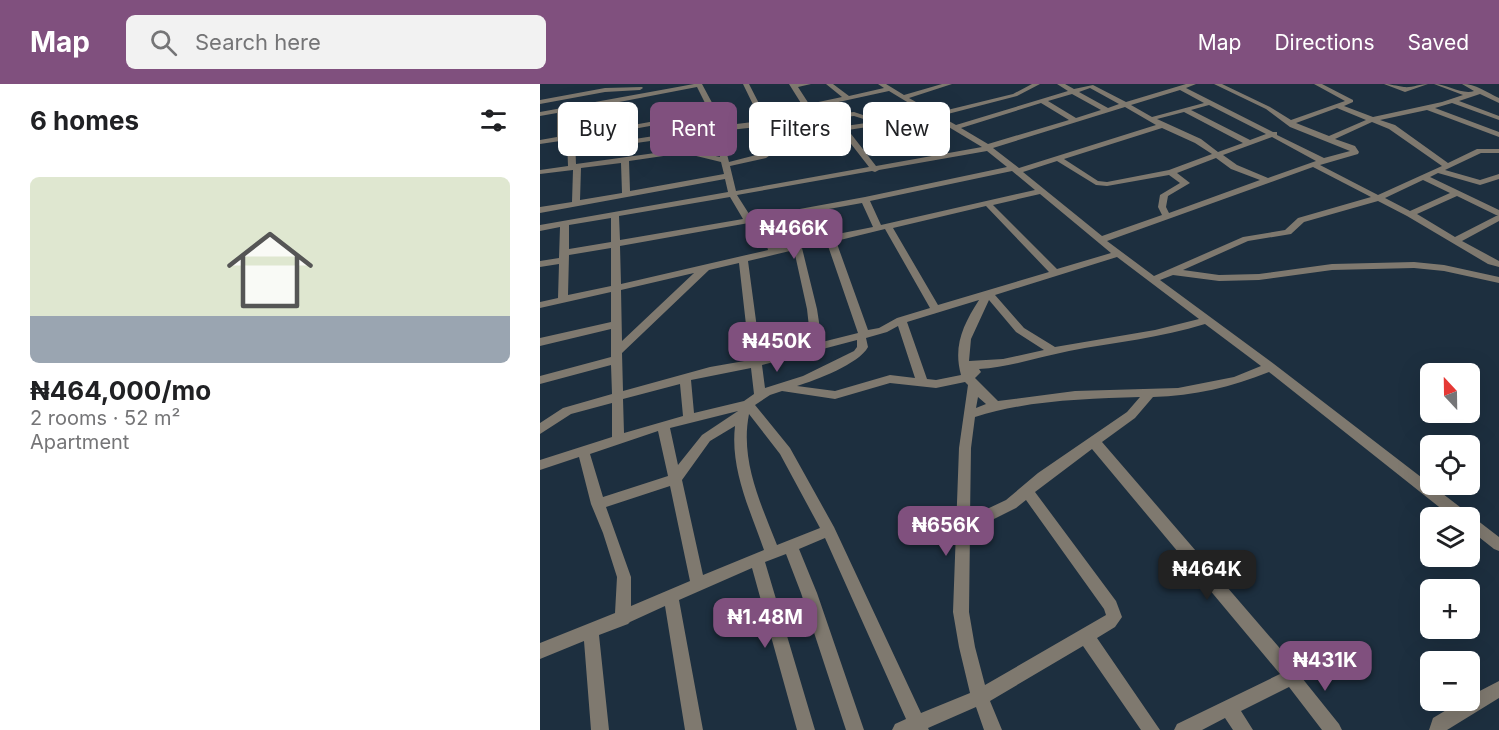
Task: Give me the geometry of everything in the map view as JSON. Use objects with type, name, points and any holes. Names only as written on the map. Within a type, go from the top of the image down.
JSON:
[{"type":"street","points":[[580,84],[584,94]]},
{"type":"street","points":[[540,102],[662,84]]},
{"type":"street","points":[[746,84],[755,102]]},
{"type":"street","points":[[803,102],[792,85],[808,84]]},
{"type":"street","points":[[829,84],[848,98]]},
{"type":"street","points":[[904,97],[949,84]]},
{"type":"street","points":[[950,111],[1015,95],[1037,84]]},
{"type":"street","points":[[1060,84],[1106,110]]},
{"type":"street","points":[[1169,84],[1274,134],[1343,180],[1410,214],[1491,262],[1499,264]]},
{"type":"street","points":[[540,228],[875,170],[988,147],[1193,84]]},
{"type":"street","points":[[1100,240],[1356,150],[1290,123],[1268,108],[1216,84]]},
{"type":"street","points":[[1290,123],[1351,100],[1317,84]]},
{"type":"street","points":[[1387,84],[1405,90],[1425,84]]},
{"type":"street","points":[[1437,84],[1469,95]]},
{"type":"street","points":[[1465,84],[1499,101]]},
{"type":"street","points":[[605,102],[699,85],[708,102]]},
{"type":"street","points":[[829,102],[884,85],[912,102]]},
{"type":"street","points":[[957,127],[1090,85],[1162,125],[1190,136],[1234,167],[1269,181]]},
{"type":"street","points":[[643,86],[649,95]]},
{"type":"street","points":[[1329,139],[1371,120],[1427,108],[1482,91]]},
{"type":"street","points":[[1042,101],[1075,120]]},
{"type":"street","points":[[1452,101],[1499,118]]},
{"type":"street","points":[[1151,119],[1210,103]]},
{"type":"street","points":[[1337,106],[1392,128],[1446,165]]},
{"type":"street","points":[[1427,108],[1499,135]]},
{"type":"street","points":[[1185,110],[1249,143]]},
{"type":"street","points":[[540,114],[558,111]]},
{"type":"street","points":[[950,123],[988,147],[1100,240],[1270,367],[1450,507]]},
{"type":"street","points":[[540,264],[616,243],[865,200],[1016,169],[1162,125]]},
{"type":"street","points":[[1058,158],[1101,184],[1171,172],[1274,134]]},
{"type":"street","points":[[851,138],[875,170]]},
{"type":"street","points":[[540,142],[558,139]]},
{"type":"street","points":[[1154,280],[1246,239],[1283,234],[1293,230],[1301,220],[1378,198],[1425,178],[1446,165],[1487,150],[1499,142]]},
{"type":"street","points":[[1487,150],[1499,151]]},
{"type":"street","points":[[540,172],[684,151],[697,152],[725,162],[753,160],[764,156]]},
{"type":"street","points":[[573,156],[576,204]]},
{"type":"street","points":[[614,156],[614,160]]},
{"type":"street","points":[[724,156],[733,195],[748,219]]},
{"type":"street","points":[[1339,157],[1343,163],[1341,172],[1343,180]]},
{"type":"street","points":[[625,159],[626,195]]},
{"type":"street","points":[[1438,171],[1480,183],[1498,177]]},
{"type":"street","points":[[1167,217],[1162,207],[1164,195],[1186,183],[1171,172]]},
{"type":"street","points":[[540,210],[729,176]]},
{"type":"street","points":[[1425,178],[1499,213]]},
{"type":"street","points":[[540,305],[1042,191]]},
{"type":"street","points":[[1410,214],[1458,194]]},
{"type":"street","points":[[865,200],[936,310]]},
{"type":"street","points":[[988,204],[1055,273]]},
{"type":"street","points":[[615,215],[618,439]]},
{"type":"street","points":[[763,216],[773,251]]},
{"type":"street","points":[[1456,240],[1499,218]]},
{"type":"street","points":[[563,299],[565,224]]},
{"type":"street","points":[[598,504],[675,479],[706,438],[745,410],[760,395],[807,379],[858,354],[863,349],[862,335],[830,238]]},
{"type":"street","points":[[797,245],[818,347]]},
{"type":"street","points":[[540,429],[567,411],[685,380],[710,371],[756,363],[883,330],[901,320],[1118,254]]},
{"type":"street","points":[[743,258],[760,395]]},
{"type":"street","points":[[1172,272],[1219,278],[1259,277],[1332,267],[1414,265],[1444,268],[1499,280]]},
{"type":"street","points":[[540,380],[618,355],[708,266]]},
{"type":"street","points":[[988,293],[1020,330],[1054,351]]},
{"type":"street","points":[[988,293],[973,317],[963,352],[963,365],[971,382],[995,406]]},
{"type":"street","points":[[901,320],[930,384]]},
{"type":"street","points":[[930,384],[950,378],[963,365],[999,365],[1054,351],[1179,329],[1208,320]]},
{"type":"street","points":[[540,342],[617,324]]},
{"type":"street","points":[[981,366],[971,382],[970,414],[965,448],[961,612],[980,697],[993,730]]},
{"type":"street","points":[[970,414],[995,406],[1075,395],[1150,393],[1205,388],[1236,381],[1270,367]]},
{"type":"street","points":[[778,388],[835,395],[890,379],[930,384],[971,382]]},
{"type":"street","points":[[685,380],[689,418]]},
{"type":"street","points":[[964,527],[993,514],[1027,491],[1042,477],[1131,416],[1150,393]]},
{"type":"street","points":[[540,465],[689,418],[745,410]]},
{"type":"street","points":[[745,410],[785,451],[830,531],[913,728],[980,697],[1086,636],[1114,617],[1111,606],[1027,491]]},
{"type":"street","points":[[745,410],[739,447],[747,482],[772,551]]},
{"type":"street","points":[[663,425],[698,585]]},
{"type":"street","points":[[1094,442],[1290,673],[1290,676],[1333,730]]},
{"type":"street","points":[[583,450],[598,504],[624,577],[623,619]]},
{"type":"street","points":[[1480,530],[1499,545]]},
{"type":"street","points":[[540,651],[623,619],[772,551],[830,531]]},
{"type":"street","points":[[790,545],[809,593],[855,730]]},
{"type":"street","points":[[757,558],[806,730]]},
{"type":"street","points":[[671,597],[694,730]]},
{"type":"street","points":[[591,632],[600,730]]},
{"type":"street","points":[[1086,636],[1147,729]]},
{"type":"street","points":[[1183,730],[1290,676]]},
{"type":"street","points":[[1438,730],[1439,724],[1499,688]]},
{"type":"street","points":[[1228,708],[1244,730]]}]
